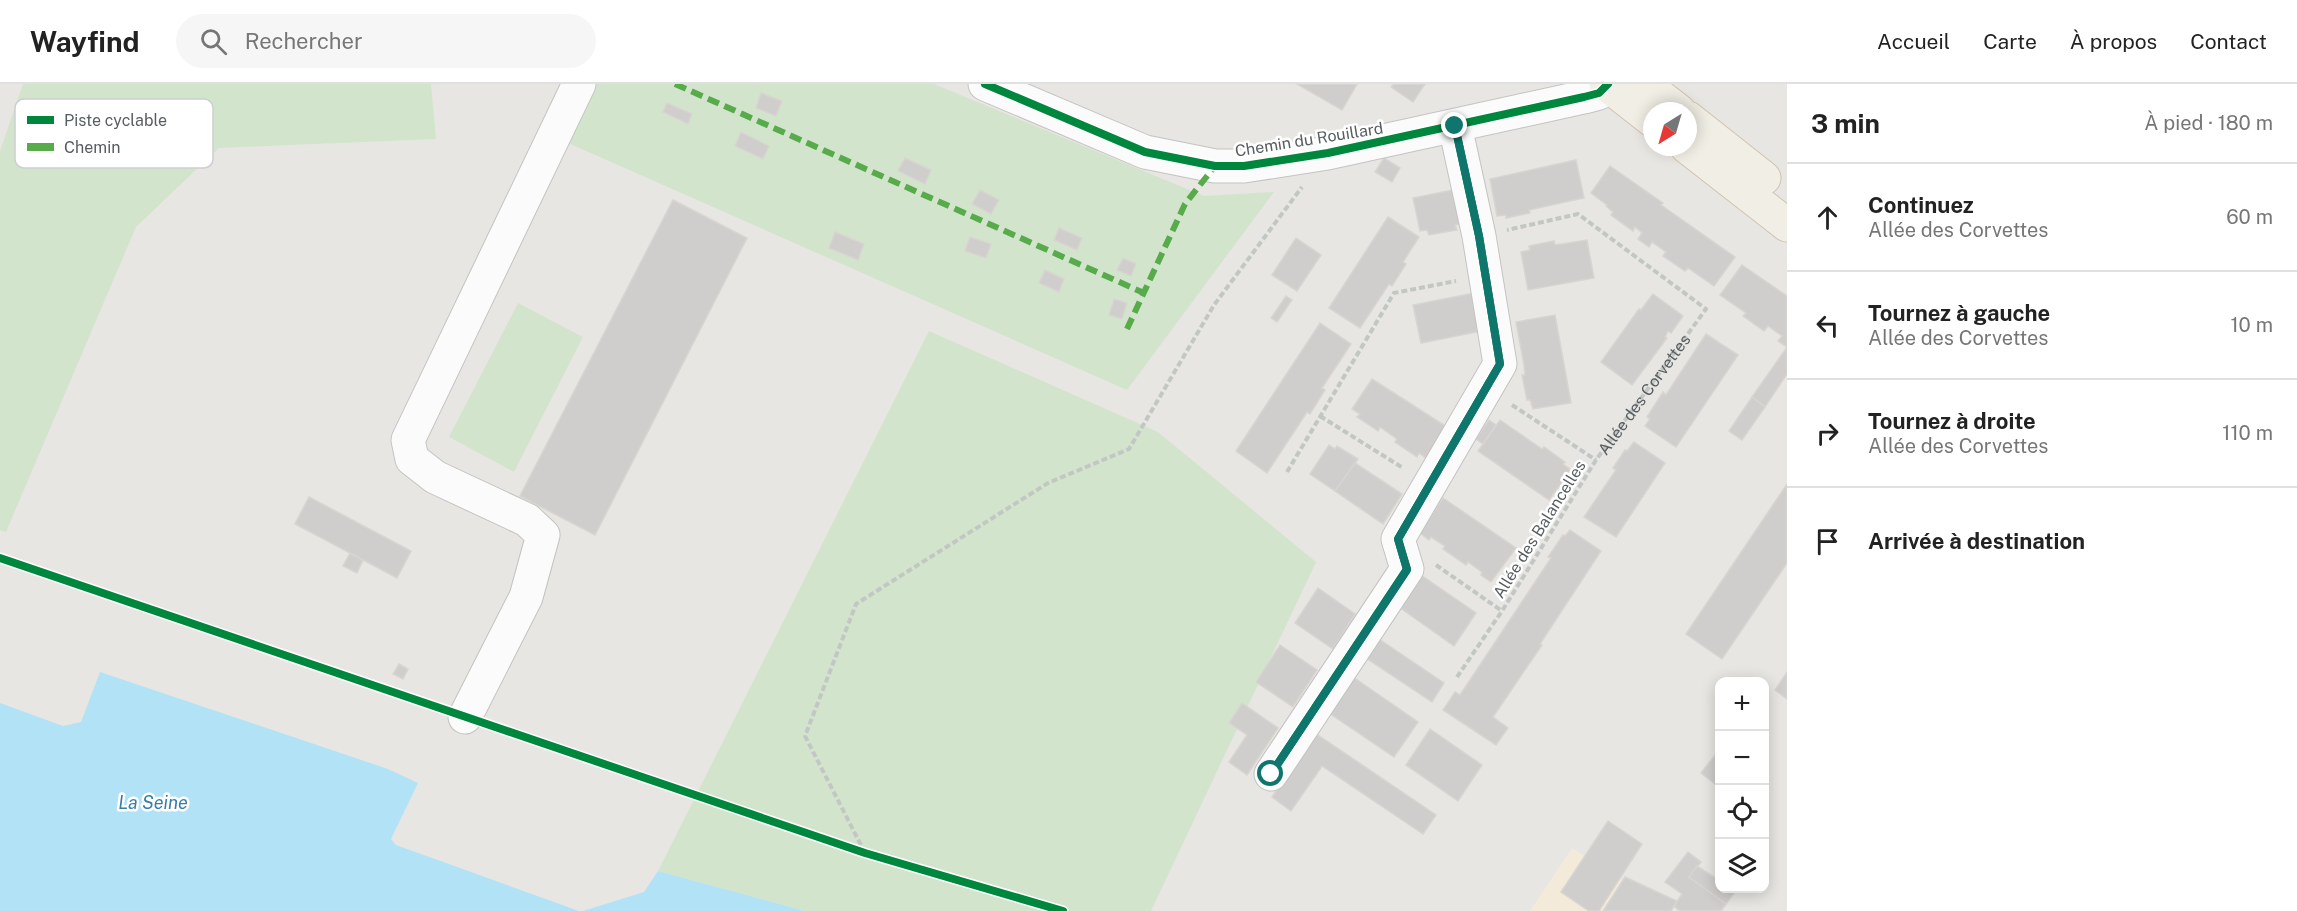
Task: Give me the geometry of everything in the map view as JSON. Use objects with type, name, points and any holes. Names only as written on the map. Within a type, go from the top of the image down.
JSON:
[{"type":"main road","points":[[1607,84],[1643,113]]},
{"type":"main road","points":[[1644,84],[1667,102]]},
{"type":"main road","points":[[1697,125],[1787,196]]},
{"type":"main road","points":[[1697,155],[1787,225]]},
{"type":"street","points":[[465,717],[526,597],[543,535],[527,520],[435,477],[412,459],[408,440],[579,84]]},
{"type":"street","name":"Chemin du Rouillard","points":[[985,84],[1145,152],[1215,166],[1244,166],[1328,153],[1593,95],[1599,93],[1607,84]]},
{"type":"street","points":[[1271,774],[1407,570],[1398,539],[1500,364],[1479,236],[1455,126]]},
{"type":"path","points":[[865,853],[805,736],[856,604],[1048,483],[1130,449],[1214,305],[1328,153]]},
{"type":"path","points":[[1287,472],[1394,293],[1486,275]]},
{"type":"path","points":[[1320,416],[1429,485]]},
{"type":"shaded area","points":[[1572,848],[1670,911],[1530,911]]},
{"type":"green space","points":[[23,84],[431,84],[436,139],[219,148],[213,154],[213,99],[18,99]]},
{"type":"green space","points":[[597,84],[934,84],[1204,196],[1274,192],[1127,390],[568,143]]},
{"type":"green space","points":[[15,107],[15,168],[198,168],[136,227],[6,532],[0,530],[0,151]]},
{"type":"green space","points":[[518,303],[583,337],[514,472],[449,437]]},
{"type":"green space","points":[[929,331],[1158,432],[1316,562],[1151,911],[805,911],[658,871]]},
{"type":"water","name":"La Seine","points":[[100,672],[388,769],[418,783],[391,839],[396,845],[579,911],[0,911],[0,703],[63,726],[81,722]]},
{"type":"water","points":[[658,871],[805,911],[583,911],[644,892]]},
{"type":"building","points":[[1297,84],[1357,84],[1342,110]]},
{"type":"building","points":[[1394,84],[1425,84],[1413,102],[1391,87]]},
{"type":"building","points":[[761,93],[782,101],[776,116],[756,108]]},
{"type":"building","points":[[667,103],[692,114],[688,124],[663,112]]},
{"type":"building","points":[[741,132],[769,146],[763,159],[735,146]]},
{"type":"building","points":[[905,158],[931,170],[925,184],[898,171]]},
{"type":"building","points":[[1384,158],[1400,168],[1392,182],[1375,172]]},
{"type":"building","points":[[1576,160],[1584,198],[1529,210],[1530,213],[1506,218],[1506,215],[1497,216],[1490,179]]},
{"type":"building","points":[[1610,166],[1735,257],[1714,286],[1688,268],[1685,271],[1663,256],[1666,252],[1652,242],[1649,247],[1638,239],[1642,233],[1635,227],[1633,231],[1611,215],[1613,212],[1607,205],[1591,193]]},
{"type":"building","points":[[1458,189],[1465,223],[1455,225],[1457,230],[1429,235],[1427,230],[1420,231],[1413,198]]},
{"type":"building","points":[[980,190],[999,200],[991,214],[972,204]]},
{"type":"building","points":[[673,200],[747,238],[595,535],[520,496]]},
{"type":"building","points":[[1388,217],[1419,237],[1403,262],[1406,264],[1392,286],[1389,284],[1360,328],[1329,308]]},
{"type":"building","points":[[1059,228],[1082,238],[1077,250],[1054,240]]},
{"type":"building","points":[[835,232],[864,244],[858,260],[829,248]]},
{"type":"building","points":[[970,237],[991,244],[986,258],[965,251]]},
{"type":"building","points":[[1296,238],[1321,255],[1297,291],[1272,275]]},
{"type":"building","points":[[1587,240],[1594,278],[1528,290],[1521,252],[1530,250],[1529,246],[1554,241],[1555,245]]},
{"type":"building","points":[[1123,258],[1136,264],[1131,276],[1117,270]]},
{"type":"building","points":[[1742,265],[1787,296],[1787,347],[1778,341],[1782,336],[1768,326],[1764,331],[1743,316],[1746,313],[1720,295]]},
{"type":"building","points":[[1045,270],[1064,279],[1059,292],[1039,283]]},
{"type":"building","points":[[1480,292],[1487,330],[1421,343],[1413,305]]},
{"type":"building","points":[[1653,294],[1683,316],[1671,333],[1668,331],[1665,337],[1667,338],[1632,385],[1601,362],[1639,309],[1641,310]]},
{"type":"building","points":[[1286,296],[1292,300],[1277,322],[1271,318]]},
{"type":"building","points":[[1114,299],[1127,303],[1122,319],[1109,315]]},
{"type":"building","points":[[1555,315],[1571,403],[1533,409],[1530,400],[1527,400],[1522,375],[1525,375],[1524,365],[1516,322]]},
{"type":"building","points":[[1320,323],[1351,344],[1322,388],[1325,390],[1310,414],[1307,412],[1267,473],[1236,451]]},
{"type":"building","points":[[1706,334],[1738,355],[1676,447],[1645,426],[1650,419],[1647,417],[1663,392],[1666,395]]},
{"type":"building","points":[[1787,347],[1787,374],[1765,407],[1752,397]]},
{"type":"building","points":[[1372,379],[1447,427],[1426,458],[1419,453],[1417,457],[1395,442],[1397,439],[1380,427],[1378,431],[1357,417],[1360,414],[1352,409]]},
{"type":"building","points":[[1752,397],[1765,407],[1742,440],[1729,431]]},
{"type":"building","points":[[1489,420],[1496,425],[1483,444],[1476,439]]},
{"type":"building","points":[[1500,420],[1542,449],[1544,447],[1565,462],[1563,464],[1571,470],[1549,500],[1478,451]]},
{"type":"building","points":[[1634,442],[1665,463],[1616,537],[1584,517],[1616,470],[1613,468],[1625,450],[1627,451]]},
{"type":"building","points":[[1329,445],[1335,449],[1337,446],[1358,459],[1335,491],[1310,474]]},
{"type":"building","points":[[1355,463],[1402,494],[1383,524],[1335,491]]},
{"type":"building","points":[[1787,484],[1787,563],[1722,659],[1686,634]]},
{"type":"building","points":[[309,497],[411,551],[397,578],[295,524]]},
{"type":"building","points":[[1443,498],[1516,548],[1491,582],[1468,562],[1466,565],[1443,549],[1445,546],[1431,537],[1429,540],[1420,533]]},
{"type":"building","points":[[1570,530],[1601,551],[1540,644],[1542,645],[1493,717],[1508,728],[1496,745],[1443,710],[1455,692],[1460,695],[1551,558],[1548,557],[1563,535],[1565,536]]},
{"type":"building","points":[[350,553],[363,560],[357,573],[343,566]]},
{"type":"building","points":[[1421,575],[1476,613],[1454,646],[1399,607]]},
{"type":"building","points":[[1318,588],[1355,614],[1333,649],[1295,623]]},
{"type":"building","points":[[1379,639],[1444,683],[1432,702],[1366,658]]},
{"type":"building","points":[[1280,645],[1317,670],[1293,707],[1256,682]]},
{"type":"building","points":[[399,664],[408,669],[403,679],[393,674]]},
{"type":"building","points":[[1787,672],[1787,699],[1775,690]]},
{"type":"building","points":[[1353,677],[1418,722],[1394,757],[1329,713]]},
{"type":"building","points":[[1242,703],[1278,728],[1247,775],[1229,762],[1247,735],[1229,723]]},
{"type":"building","points":[[1430,729],[1482,765],[1458,801],[1406,765]]},
{"type":"building","points":[[1315,733],[1436,815],[1423,834],[1322,766],[1291,811],[1272,797]]},
{"type":"building","points":[[1715,755],[1715,784],[1701,773]]},
{"type":"building","points":[[1608,821],[1642,844],[1599,911],[1589,911],[1561,892]]},
{"type":"building","points":[[1688,852],[1701,862],[1689,877],[1726,904],[1721,911],[1680,911],[1674,906],[1682,894],[1665,882]]},
{"type":"building","points":[[1697,866],[1715,878],[1715,893],[1734,893],[1726,904],[1689,877]]},
{"type":"building","points":[[1625,877],[1677,901],[1671,911],[1603,911]]},
{"type":"marked path","points":[[675,84],[1144,293]]},
{"type":"marked path","points":[[1127,329],[1185,204],[1215,166]]},
{"type":"cycle path","points":[[985,84],[1145,152],[1215,166],[1244,166],[1328,153],[1584,97],[1599,93],[1608,84]]},
{"type":"cycle path","points":[[1271,774],[1407,569],[1398,539],[1500,364],[1479,236],[1455,126]]},
{"type":"cycle path","points":[[0,558],[865,853],[1063,911]]},
{"type":"route","points":[[1271,774],[1407,570],[1398,539],[1500,364],[1479,236],[1455,126]]}]
